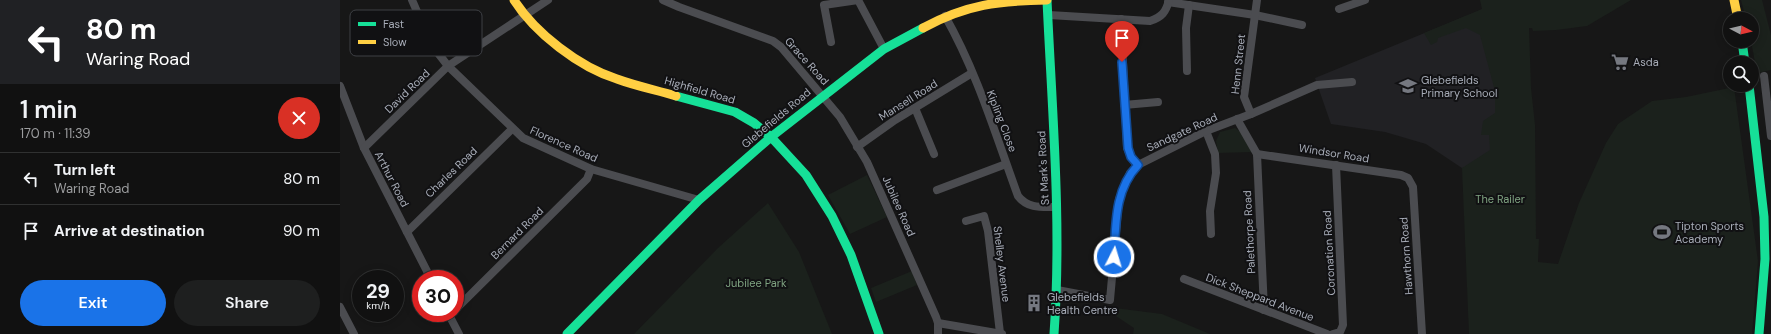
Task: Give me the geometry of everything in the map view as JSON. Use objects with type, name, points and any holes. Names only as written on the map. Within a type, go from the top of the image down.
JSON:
[{"type":"street","name":"Florence Road","points":[[412,0],[416,10]]},
{"type":"street","name":"Highfield Road","points":[[514,0],[537,29],[561,48],[602,73],[616,79],[735,112],[754,123],[771,137],[806,175],[832,216],[851,255],[880,334]]},
{"type":"street","name":"David Road","points":[[482,43],[548,0]]},
{"type":"street","name":"Grace Road","points":[[663,0],[679,8],[773,41],[781,47],[823,95]]},
{"type":"street","points":[[831,42],[824,3],[858,0],[884,49]]},
{"type":"street","name":"Glebefields Road","points":[[567,334],[699,200],[771,137],[884,49],[945,16],[982,2],[1048,0]]},
{"type":"street","name":"St Mark's Road","points":[[1048,0],[1057,207],[1057,290],[1054,334]]},
{"type":"street","name":"Henn Street","points":[[1251,114],[1244,97],[1257,0]]},
{"type":"street","points":[[1339,9],[1365,0]]},
{"type":"street","points":[[1734,0],[1737,12]]},
{"type":"street","points":[[1049,15],[1150,21],[1160,18],[1166,11],[1169,1],[1255,15],[1302,25]]},
{"type":"street","points":[[1187,71],[1186,28],[1189,5]]},
{"type":"street","name":"Kipling Close","points":[[945,16],[972,73],[1018,196],[1021,200],[1032,206],[1057,207]]},
{"type":"street","points":[[1121,19],[1124,105],[1128,148],[1131,157],[1138,165]]},
{"type":"street","name":"Florence Road","points":[[440,56],[448,66],[523,138],[591,169],[699,200]]},
{"type":"street","name":"David Road","points":[[364,148],[448,66],[463,56]]},
{"type":"street","name":"Mansell Road","points":[[857,146],[972,73]]},
{"type":"street","points":[[1764,76],[1771,136]]},
{"type":"street","name":"Sandgate Road","points":[[1057,290],[1110,300],[1119,199],[1127,178],[1138,165],[1206,131],[1251,114],[1317,85],[1352,82]]},
{"type":"street","name":"Arthur Road","points":[[340,86],[364,148],[426,270]]},
{"type":"street","points":[[1749,92],[1768,259],[1758,334]]},
{"type":"street","name":"Jubilee Road","points":[[823,95],[840,117],[867,162],[938,323],[938,334]]},
{"type":"street","points":[[1124,105],[1158,102]]},
{"type":"street","points":[[915,108],[934,154]]},
{"type":"street","points":[[1237,119],[1257,154]]},
{"type":"street","name":"Charles Road","points":[[407,232],[512,129]]},
{"type":"street","points":[[1206,131],[1215,154],[1216,173],[1210,211],[1211,234]]},
{"type":"street","name":"Windsor Road","points":[[1257,154],[1401,175],[1408,178]]},
{"type":"street","name":"Palethorpe Road","points":[[1257,154],[1264,310]]},
{"type":"street","points":[[937,190],[1006,164]]},
{"type":"street","name":"Coronation Road","points":[[1333,334],[1340,332],[1343,325],[1336,165]]},
{"type":"street","name":"Bernard Road","points":[[464,300],[587,179],[591,169]]},
{"type":"street","name":"Hawthorn Road","points":[[1408,178],[1412,187],[1422,334]]},
{"type":"street","name":"Shelley Avenue","points":[[966,221],[984,216],[989,242],[1001,334]]},
{"type":"street","name":"Dick Sheppard Avenue","points":[[1184,279],[1327,334]]},
{"type":"street","points":[[340,307],[354,334]]},
{"type":"street","points":[[454,322],[459,334]]},
{"type":"street","points":[[938,323],[1001,334]]},
{"type":"shaded area","name":"Glebefields Primary School","points":[[1483,9],[1502,121],[1490,163],[1462,168],[1426,144],[1385,132],[1331,124],[1315,78]]},
{"type":"green space","name":"Tipton Sports Academy","points":[[1480,0],[1631,0],[1587,26],[1533,31],[1532,28],[1529,28],[1531,88],[1535,125],[1536,239],[1539,239],[1538,262],[1558,264],[1579,203],[1606,143],[1618,124],[1652,101],[1686,97],[1723,89],[1723,92],[1735,92],[1758,261],[1752,334],[1469,334],[1462,168],[1490,150],[1489,135],[1481,135],[1483,121],[1495,113],[1495,91],[1480,35],[1466,28],[1438,38],[1437,42],[1431,45],[1424,33],[1482,9]]},
{"type":"green space","points":[[1741,0],[1762,0],[1771,35],[1771,70],[1759,73],[1759,56],[1754,56],[1752,48],[1759,48],[1759,12],[1744,12]]},
{"type":"green space","points":[[1235,128],[1242,133],[1252,152],[1218,153],[1216,141],[1220,132]]},
{"type":"green space","points":[[867,175],[887,217],[850,234],[828,195]]},
{"type":"green space","name":"Jubilee Park","points":[[768,203],[799,252],[832,334],[634,334],[718,248]]},
{"type":"green space","points":[[912,271],[917,285],[876,302],[871,288]]},
{"type":"green space","points":[[1107,307],[1162,314],[1210,334],[1133,334],[1134,328],[1107,310]]},
{"type":"traffic: fast","points":[[1047,0],[1057,209],[1054,334]]},
{"type":"traffic: fast","points":[[567,334],[699,200],[771,137],[884,49],[923,28]]},
{"type":"traffic: fast","points":[[1743,48],[1744,56]]},
{"type":"traffic: fast","points":[[1750,92],[1764,217],[1765,259],[1759,334]]},
{"type":"traffic: fast","points":[[676,96],[735,112],[754,123],[771,137],[806,175],[832,216],[851,255],[879,334]]},
{"type":"traffic: slow","points":[[514,0],[534,25],[546,36],[559,47],[588,66],[603,74],[676,96]]},
{"type":"traffic: slow","points":[[923,28],[954,14],[984,5],[1014,1],[1047,0]]},
{"type":"traffic: slow","points":[[1734,0],[1737,12]]},
{"type":"place","name":"Asda","points":[[1620,62]]},
{"type":"place","name":"Glebefields Primary School","points":[[1408,86]]},
{"type":"place","name":"Tipton Sports Academy","points":[[1662,232]]},
{"type":"place","name":"Glebefields Health Centre","points":[[1034,303]]},
{"type":"route","points":[[1114,257],[1119,199],[1124,183],[1130,173],[1138,165],[1131,157],[1128,148],[1122,62]]},
{"type":"park label","name":"The Railer","points":[[1500,199]]}]
